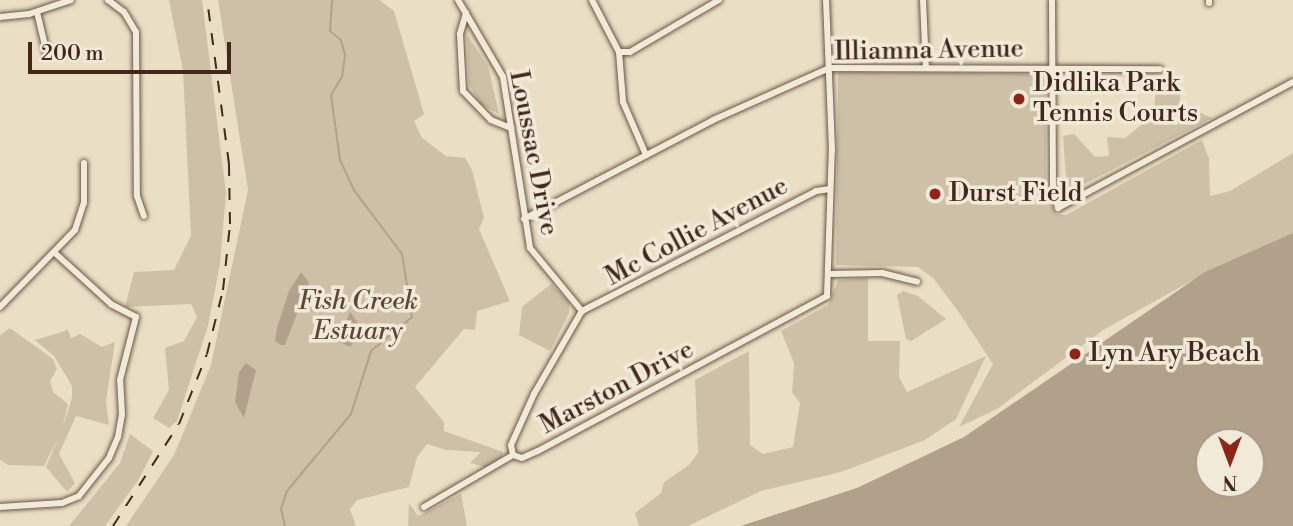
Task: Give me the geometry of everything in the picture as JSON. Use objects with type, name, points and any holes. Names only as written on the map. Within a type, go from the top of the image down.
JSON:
[{"type":"street","points":[[0,17],[37,12],[71,0]]},
{"type":"street","points":[[108,0],[124,12],[136,32],[137,196],[144,216]]},
{"type":"street","name":"Loussac Drive","points":[[458,0],[498,65],[511,128],[524,219],[535,257],[582,311]]},
{"type":"street","points":[[592,0],[619,52],[623,102],[646,155]]},
{"type":"street","points":[[619,52],[629,51],[719,0]]},
{"type":"street","points":[[826,0],[830,274],[882,273],[917,282]]},
{"type":"street","points":[[923,0],[926,68]]},
{"type":"street","points":[[1052,0],[1053,190],[1058,208],[1293,82]]},
{"type":"street","points":[[37,12],[47,54]]},
{"type":"street","points":[[466,13],[460,34],[463,91],[491,120],[511,128]]},
{"type":"street","name":"Illiamna Avenue","points":[[524,219],[646,155],[829,68],[1160,69]]},
{"type":"street","points":[[0,307],[55,253],[81,217],[84,163]]},
{"type":"street","name":"Mc Collie Avenue","points":[[582,311],[816,191],[830,189]]},
{"type":"street","points":[[0,507],[62,503],[86,490],[118,437],[122,415],[120,380],[136,317],[111,304],[55,253]]},
{"type":"street","name":"Marston Drive","points":[[424,507],[513,456],[522,458],[538,451],[827,296],[830,274]]},
{"type":"street","points":[[513,456],[511,445],[534,394],[582,311]]},
{"type":"green space","points":[[169,0],[202,0],[226,193],[220,264],[208,326],[177,421],[169,428],[153,418],[169,390],[165,348],[184,341],[197,317],[191,304],[125,307],[134,272],[174,270],[191,236],[183,71]]},
{"type":"green space","name":"Fish Creek Estuary","points":[[218,0],[379,0],[394,11],[424,114],[414,121],[422,138],[446,156],[465,158],[472,170],[484,218],[479,229],[510,301],[477,311],[475,330],[464,329],[415,387],[444,422],[444,431],[503,452],[502,457],[489,468],[470,463],[481,452],[446,450],[427,444],[417,457],[409,487],[357,500],[350,509],[356,526],[126,526],[174,455],[211,365],[248,190]]},
{"type":"green space","points":[[467,35],[488,66],[499,114],[481,104],[469,85]]},
{"type":"green space","points":[[838,72],[1046,74],[1046,195],[1056,214],[1066,215],[1202,140],[1209,159],[1210,196],[1230,191],[1293,153],[1293,506],[1249,526],[741,526],[857,488],[965,439],[1195,279],[1103,330],[997,409],[959,427],[993,364],[933,278],[918,267],[836,265]]},
{"type":"green space","points":[[1156,77],[1180,78],[1180,104],[1212,118],[1067,193],[1063,136],[1074,134],[1095,157],[1109,156],[1107,137],[1125,138],[1154,115]]},
{"type":"green space","points":[[868,278],[868,341],[900,341],[899,377],[907,392],[986,356],[956,419],[925,440],[841,472],[761,491],[688,526],[639,526],[635,513],[661,493],[664,482],[689,465],[698,453],[695,380],[749,351],[750,445],[763,454],[793,447],[800,403],[792,392],[794,363],[781,331],[828,305],[838,280]]},
{"type":"green space","points":[[551,284],[569,302],[569,313],[550,351],[519,335],[522,307]]},
{"type":"green space","points":[[903,291],[918,296],[946,319],[911,341],[906,339],[897,295]]},
{"type":"green space","points":[[10,328],[53,359],[57,369],[50,381],[53,392],[68,404],[63,426],[72,398],[72,386],[54,356],[35,340],[68,330],[71,338],[80,334],[102,347],[115,342],[106,401],[109,425],[76,416],[59,454],[75,483],[67,492],[46,467],[58,438],[44,466],[8,465],[0,460],[0,335]]},
{"type":"green space","points":[[130,434],[153,451],[139,479],[105,526],[69,526],[120,463]]},
{"type":"green space","points":[[461,494],[467,526],[408,526],[409,503],[418,516]]},
{"type":"shaded area","points":[[1293,233],[1293,526],[741,526],[857,488],[964,437],[1205,272]]},
{"type":"shaded area","points":[[301,272],[309,282],[285,345],[281,345],[275,341],[277,328],[289,291]]},
{"type":"shaded area","points":[[350,312],[363,330],[350,347],[338,341]]},
{"type":"shaded area","points":[[246,363],[256,370],[244,418],[235,402],[239,372]]},
{"type":"waterway","points":[[285,526],[281,509],[287,491],[351,414],[371,351],[412,317],[402,254],[354,190],[340,160],[331,95],[342,77],[345,55],[341,40],[330,31],[332,0]]},
{"type":"railway","points":[[113,526],[179,424],[207,354],[223,290],[230,224],[229,164],[207,0]]},
{"type":"place","name":"Didlika Park Tennis Courts","points":[[1019,99]]},
{"type":"place","name":"Durst Field","points":[[935,194]]},
{"type":"place","name":"Lyn Ary Beach","points":[[1075,354]]}]
